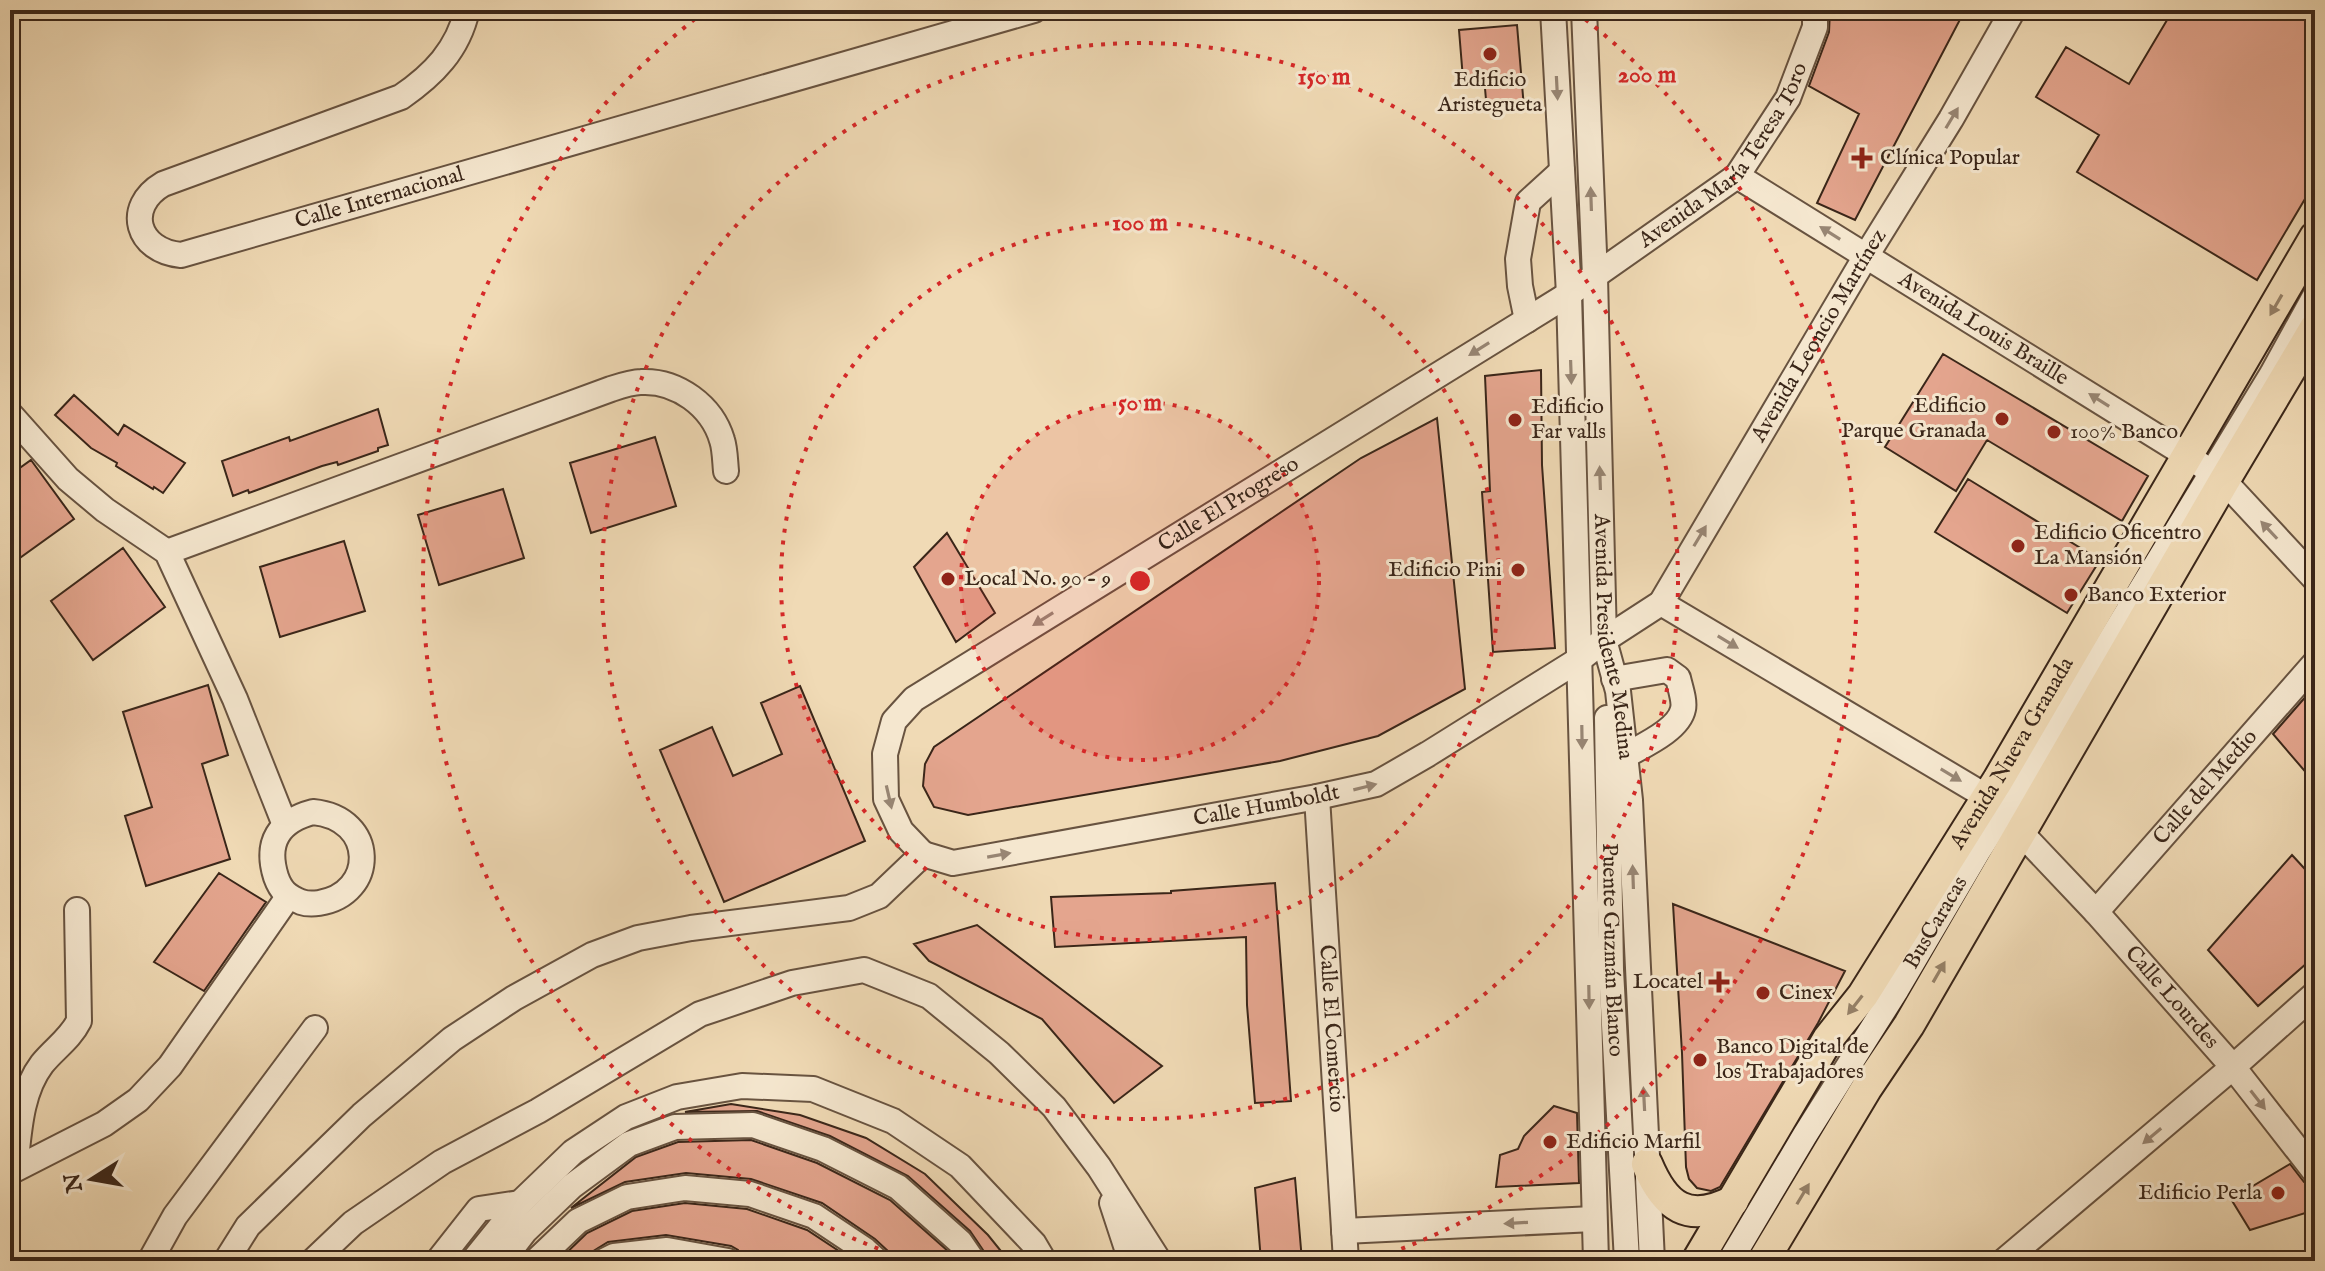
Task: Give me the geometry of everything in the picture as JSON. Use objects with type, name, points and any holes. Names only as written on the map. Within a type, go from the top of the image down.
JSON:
[{"type":"main road","name":"Avenida Nueva Granada","points":[[1697,1261],[1828,1039],[2003,814],[2208,469],[2315,237]]},
{"type":"main road","name":"Avenida Nueva Granada","points":[[1763,1261],[1866,1089],[1909,1025],[2003,814],[2208,469],[2315,328]]},
{"type":"main road","points":[[1647,1164],[1659,1190],[1680,1209],[1697,1211],[1733,1201]]},
{"type":"street","name":"Calle Internacional","points":[[467,10],[463,27],[446,59],[425,81],[401,97],[152,190],[144,200],[140,213],[141,227],[147,240],[167,254],[181,255],[1034,10]]},
{"type":"street","name":"Avenida Presidente Medina","points":[[1553,10],[1569,294],[1596,1261]]},
{"type":"street","name":"Avenida Presidente Medina","points":[[1584,10],[1595,277],[1604,640],[1614,679],[1630,800],[1652,1261]]},
{"type":"street","name":"Avenida María Teresa Toro","points":[[1569,294],[1737,176],[1788,98],[1815,27],[1815,10]]},
{"type":"street","name":"Avenida Leoncio Martínez","points":[[1604,640],[1661,603],[2013,10]]},
{"type":"street","points":[[1527,320],[1518,259],[1528,202],[1562,171]]},
{"type":"street","name":"Avenida Louis Braille","points":[[1737,176],[2208,469],[2315,579]]},
{"type":"street","name":"Calle El Progreso","points":[[923,854],[901,831],[886,799],[885,754],[894,721],[914,699],[1569,294]]},
{"type":"street","points":[[2208,469],[2272,374],[2315,296]]},
{"type":"street","points":[[167,552],[611,389],[642,381],[675,388],[695,399],[712,419],[723,441],[726,471]]},
{"type":"street","points":[[10,414],[68,479],[105,510],[167,552],[235,699],[285,825]]},
{"type":"street","points":[[1576,535],[1604,640]]},
{"type":"street","name":"Calle Lourdes","points":[[1661,603],[2003,814],[2096,912],[2233,1067],[2315,1172]]},
{"type":"street","name":"Calle Humboldt","points":[[923,854],[953,863],[1376,784],[1580,659],[1604,640]]},
{"type":"street","name":"Puente Guzmán Blanco","points":[[1604,640],[1611,970],[1627,1261]]},
{"type":"street","name":"Calle del Medio","points":[[2096,912],[2315,663]]},
{"type":"street","points":[[1614,679],[1667,670],[1678,678],[1684,708],[1677,723],[1665,733],[1625,756]]},
{"type":"street","name":"Calle El Comercio","points":[[1317,797],[1346,1261]]},
{"type":"street","points":[[313,812],[328,813],[342,820],[354,831],[362,861],[349,889],[337,898],[307,904],[288,897],[279,887],[272,864],[272,850],[277,836],[285,825],[298,816],[313,812]]},
{"type":"street","name":"BusCaracas","points":[[1730,1261],[2003,814]]},
{"type":"street","points":[[226,1261],[248,1226],[362,1115],[452,1039],[514,998],[592,955],[638,938],[691,928],[849,908],[879,896],[923,854]]},
{"type":"street","points":[[13,1170],[104,1124],[138,1100],[170,1066],[288,897]]},
{"type":"street","points":[[13,1170],[29,1083],[42,1064],[72,1034],[79,1021],[77,910]]},
{"type":"street","points":[[313,1261],[353,1223],[442,1162],[538,1111],[700,1014],[792,983],[864,970],[929,996],[999,1053],[1054,1107],[1099,1167],[1159,1261]]},
{"type":"street","points":[[2004,1261],[2315,994]]},
{"type":"street","points":[[150,1261],[175,1216],[315,1028]]},
{"type":"street","points":[[473,1261],[520,1203],[573,1152],[626,1117],[677,1097],[742,1086],[813,1089],[893,1121],[960,1166],[1034,1244],[1044,1261]]},
{"type":"street","points":[[502,1261],[525,1231],[572,1186],[629,1144],[675,1127],[753,1125],[823,1149],[898,1187],[960,1242],[973,1261]]},
{"type":"street","points":[[1099,1167],[1131,1261]]},
{"type":"street","points":[[536,1261],[578,1221],[627,1197],[685,1188],[750,1194],[814,1216],[877,1261]]},
{"type":"street","points":[[438,1261],[479,1209],[520,1203]]},
{"type":"street","points":[[1344,1231],[1594,1219]]},
{"type":"street","points":[[604,1261],[614,1256],[667,1250],[728,1261]]},
{"type":"building","name":"Clínica Popular","points":[[1830,10],[1965,10],[1855,220],[1817,203],[1859,114],[1809,86],[1829,32]]},
{"type":"building","points":[[2173,10],[2315,10],[2315,182],[2257,280],[2077,172],[2099,135],[2036,97],[2066,47],[2129,84]]},
{"type":"building","name":"Edificio Aristegueta","points":[[1517,25],[1524,108],[1487,111],[1484,77],[1463,79],[1459,30]]},
{"type":"building","name":"Edificio Parque Granada","points":[[1943,354],[2148,476],[2122,521],[1987,440],[1956,491],[1885,447]]},
{"type":"building","name":"Edificio Pini","points":[[1541,370],[1542,465],[1555,648],[1493,652],[1482,492],[1490,491],[1485,376]]},
{"type":"building","points":[[74,395],[118,435],[124,425],[185,463],[163,493],[91,448],[55,415]]},
{"type":"building","points":[[378,409],[388,445],[378,448],[378,451],[233,496],[222,461],[289,437],[290,441]]},
{"type":"building","points":[[1437,418],[1465,689],[1378,736],[1280,761],[968,815],[934,807],[923,786],[925,764],[934,747],[1361,458]]},
{"type":"building","points":[[655,437],[676,506],[591,533],[570,463]]},
{"type":"building","points":[[31,460],[74,519],[10,565],[10,475]]},
{"type":"building","name":"Edificio Oficentro La Mansión","points":[[1968,479],[2100,560],[2067,613],[1935,532]]},
{"type":"building","points":[[503,489],[524,558],[439,585],[418,515]]},
{"type":"building","name":"Local No. 90 - 9","points":[[947,533],[995,613],[956,642],[914,567]]},
{"type":"building","points":[[344,541],[365,611],[280,637],[260,567]]},
{"type":"building","points":[[123,548],[165,607],[93,660],[51,601]]},
{"type":"building","points":[[208,685],[228,755],[202,764],[230,859],[146,886],[125,816],[152,807],[123,712]]},
{"type":"building","points":[[800,686],[865,841],[724,902],[660,750],[712,727],[733,776],[782,754],[761,703]]},
{"type":"building","points":[[2315,686],[2315,783],[2273,734]]},
{"type":"building","points":[[2292,855],[2315,880],[2315,956],[2258,1006],[2208,950]]},
{"type":"building","points":[[219,873],[266,902],[204,991],[154,962]]},
{"type":"building","points":[[1275,883],[1291,1101],[1255,1103],[1247,1005],[1246,937],[1055,947],[1051,897],[1171,893]]},
{"type":"building","points":[[1673,904],[1845,971],[1818,1023],[1720,1187],[1711,1191],[1697,1188],[1689,1179],[1686,1167]]},
{"type":"building","points":[[977,925],[1162,1066],[1114,1103],[1042,1019],[929,961],[914,944]]},
{"type":"building","points":[[731,1104],[800,1115],[866,1138],[925,1174],[988,1235],[1009,1261],[988,1261],[970,1231],[908,1176],[830,1136],[757,1111],[685,1112]]},
{"type":"building","name":"Edificio Marfil","points":[[1554,1106],[1577,1113],[1579,1183],[1496,1187],[1500,1155],[1518,1149],[1524,1136]]},
{"type":"building","points":[[751,1140],[817,1163],[890,1200],[949,1252],[955,1261],[892,1261],[888,1251],[875,1239],[822,1203],[751,1179],[686,1173],[625,1182],[571,1208],[636,1157],[678,1142]]},
{"type":"building","name":"Edificio Perla","points":[[2290,1164],[2304,1182],[2315,1188],[2315,1210],[2250,1230],[2231,1199]]},
{"type":"building","points":[[1295,1178],[1302,1261],[1261,1261],[1255,1188]]},
{"type":"building","points":[[685,1203],[747,1209],[807,1230],[854,1261],[743,1261],[738,1250],[731,1246],[666,1235],[608,1242],[592,1252],[589,1261],[558,1261],[587,1233],[632,1211]]},
{"type":"place","name":"Edificio Aristegueta","points":[[1490,54]]},
{"type":"place","name":"Clínica Popular","points":[[1862,158]]},
{"type":"place","name":"Edificio Parque Granada","points":[[2002,419]]},
{"type":"place","name":"Edificio Far valls","points":[[1515,420]]},
{"type":"place","name":"100% Banco","points":[[2054,432]]},
{"type":"place","name":"Edificio Oficentro La Mansión","points":[[2018,546]]},
{"type":"place","name":"Edificio Pini","points":[[1518,570]]},
{"type":"place","name":"Local No. 90 - 9","points":[[948,579]]},
{"type":"place","name":"Banco Exterior","points":[[2071,595]]},
{"type":"place","name":"Locatel","points":[[1719,982]]},
{"type":"place","name":"Cinex","points":[[1763,993]]},
{"type":"place","name":"Banco Digital de los Trabajadores","points":[[1700,1060]]},
{"type":"place","name":"Edificio Marfil","points":[[1550,1142]]},
{"type":"place","name":"Edificio Perla","points":[[2278,1193]]}]
